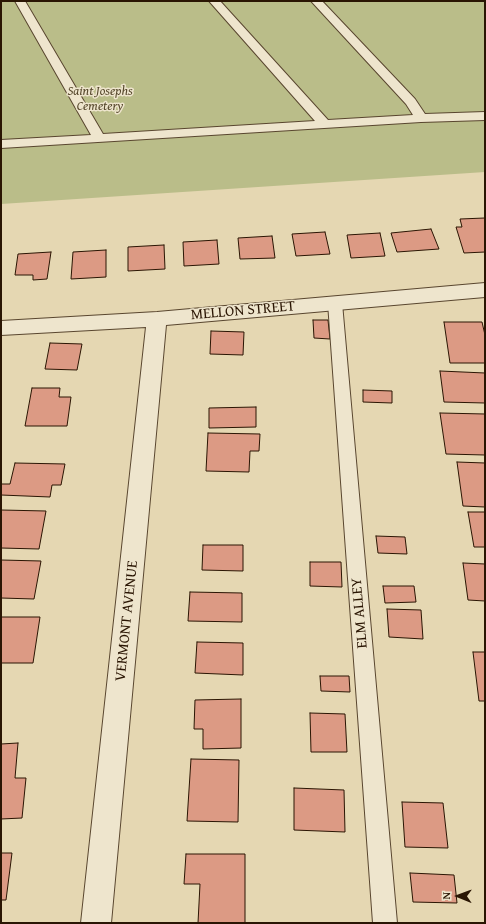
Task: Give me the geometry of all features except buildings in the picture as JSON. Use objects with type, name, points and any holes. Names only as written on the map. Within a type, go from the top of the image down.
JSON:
[{"type":"street","name":"MELLON STREET","points":[[1,328],[157,319],[485,290]]},
{"type":"street","name":"VERMONT AVENUE","points":[[96,923],[157,319]]},
{"type":"lane","points":[[20,1],[99,138]]},
{"type":"lane","points":[[214,1],[325,124]]},
{"type":"lane","points":[[316,1],[411,102],[421,118]]},
{"type":"lane","points":[[1,144],[421,118],[485,116]]},
{"type":"lane","name":"ELM ALLEY","points":[[335,303],[385,923]]},
{"type":"green space","name":"Saint Josephs Cemetery","points":[[1,1],[485,1],[485,172],[1,204]]}]
